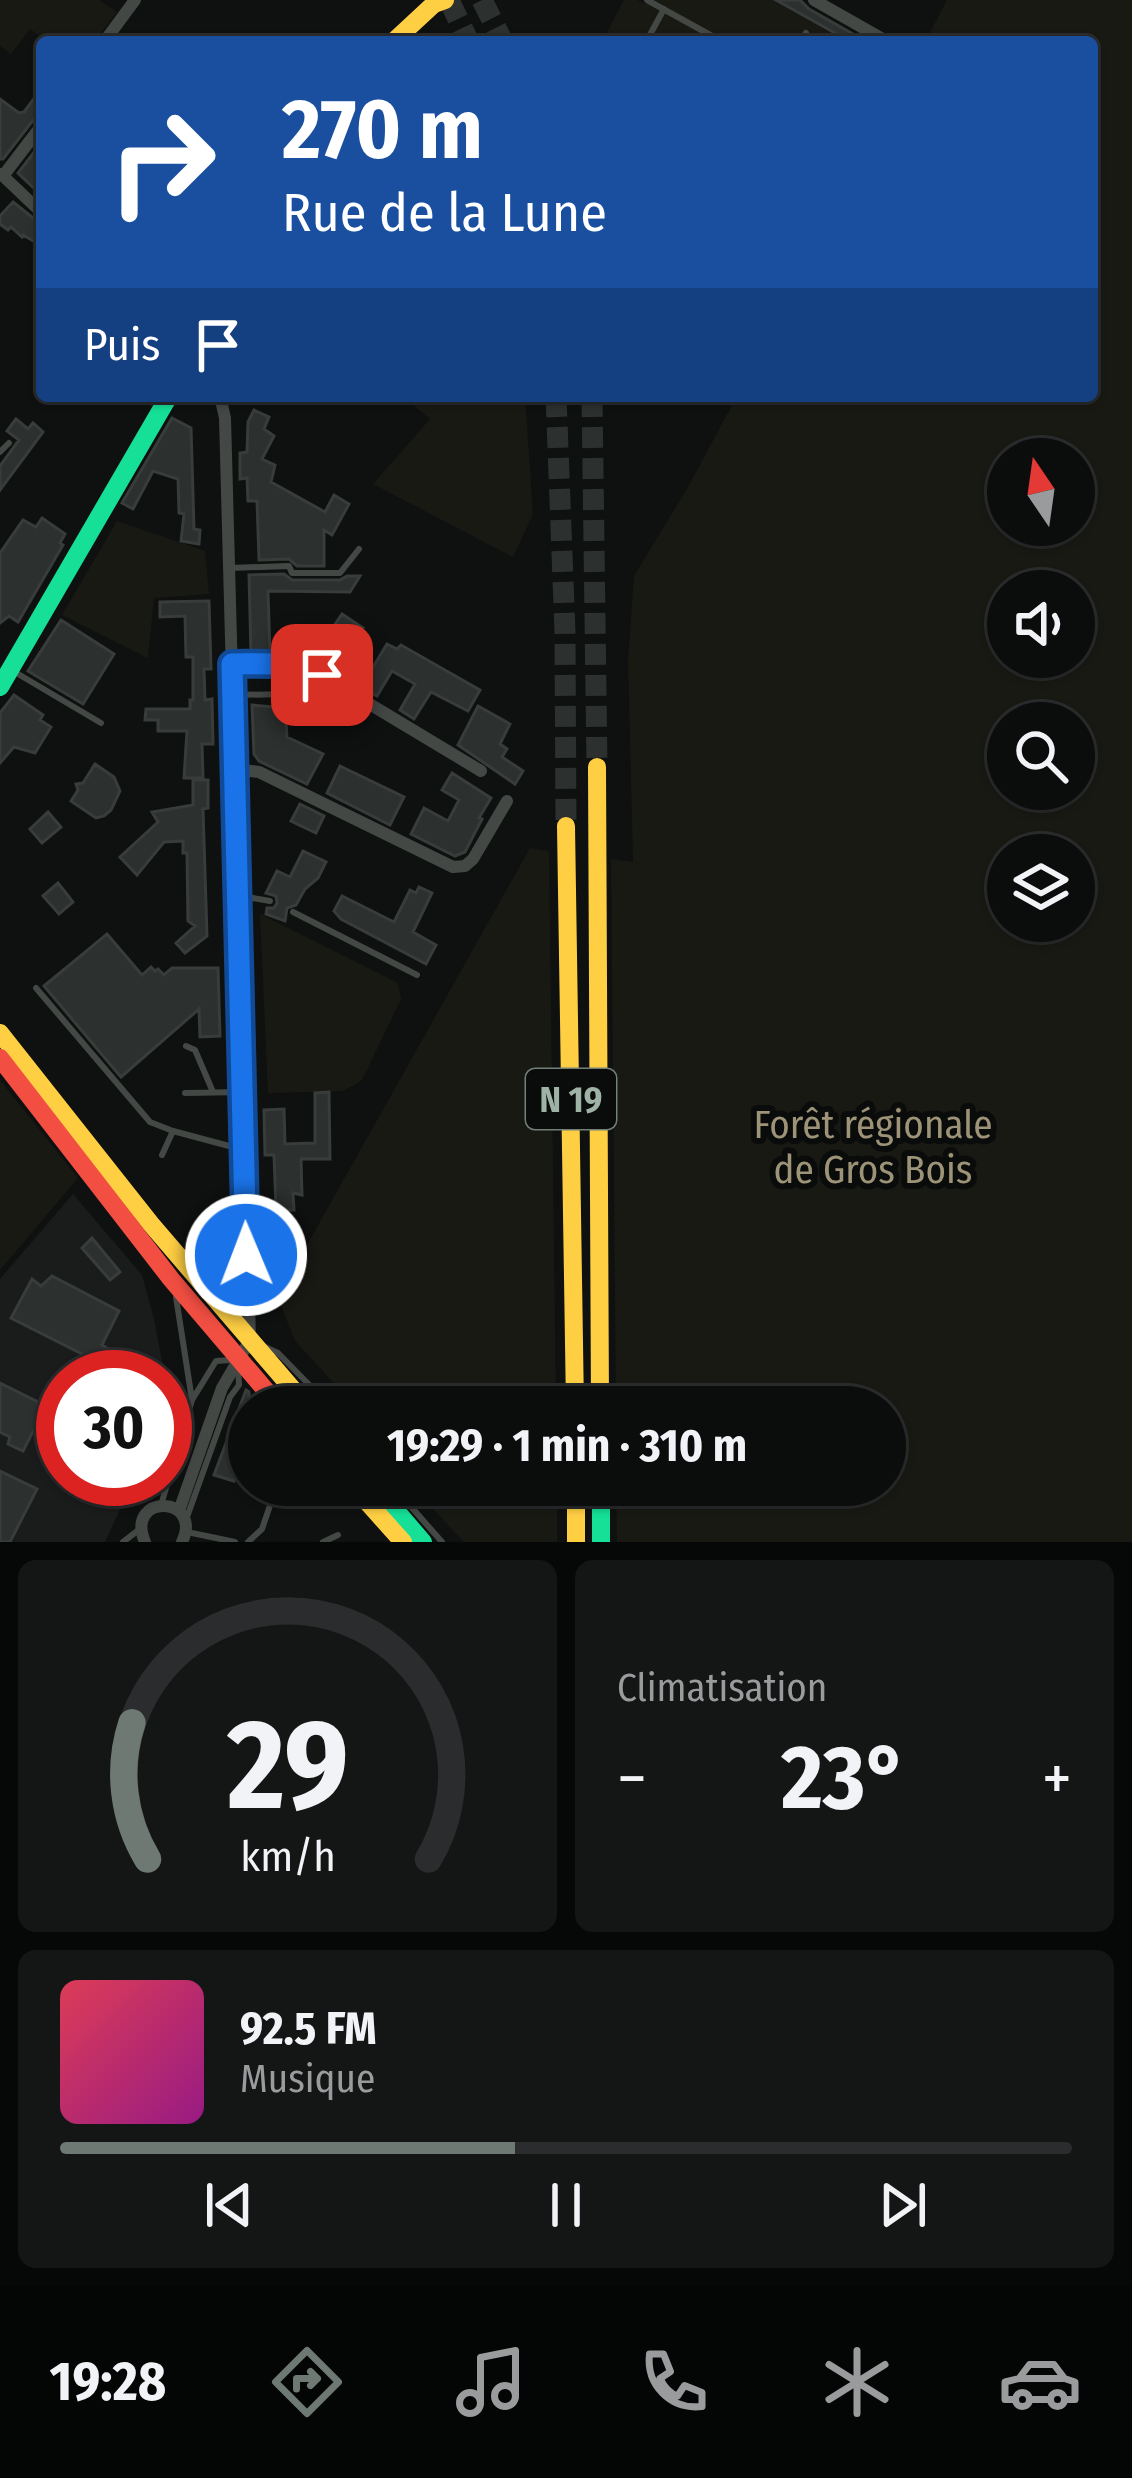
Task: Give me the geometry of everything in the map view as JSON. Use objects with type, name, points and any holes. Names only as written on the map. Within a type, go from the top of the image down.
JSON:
[{"type":"main road","points":[[399,36],[436,1]]},
{"type":"main road","points":[[5,678],[166,402]]},
{"type":"main road","name":"N 19","points":[[597,766],[600,1386]]},
{"type":"main road","name":"N 19","points":[[566,826],[575,1386]]},
{"type":"main road","points":[[0,1033],[151,1224],[290,1386]]},
{"type":"main road","points":[[0,1058],[238,1360],[252,1386]]},
{"type":"main road","points":[[208,1292],[247,1281]]},
{"type":"main road","points":[[371,1506],[403,1542]]},
{"type":"main road","points":[[392,1506],[423,1542]]},
{"type":"main road","points":[[576,1506],[576,1542]]},
{"type":"main road","points":[[601,1506],[601,1542]]},
{"type":"street","points":[[108,36],[135,0]]},
{"type":"street","points":[[814,0],[877,36]]},
{"type":"street","points":[[36,134],[5,183],[36,208]]},
{"type":"street","points":[[184,1531],[222,1388],[250,1340],[222,402]]},
{"type":"street","points":[[232,664],[313,670],[481,771]]},
{"type":"street","points":[[235,769],[259,772],[453,867],[473,859],[507,802]]},
{"type":"street","points":[[143,1536],[145,1515],[159,1506]]},
{"type":"street","points":[[162,1506],[184,1531]]},
{"type":"lane","points":[[647,0],[712,36]]},
{"type":"lane","points":[[649,36],[664,9]]},
{"type":"lane","points":[[0,452],[9,443]]},
{"type":"lane","points":[[230,568],[289,566],[292,573],[340,573],[359,549]]},
{"type":"lane","points":[[5,678],[100,724]]},
{"type":"lane","points":[[233,695],[290,694]]},
{"type":"lane","points":[[238,896],[270,901]]},
{"type":"lane","points":[[292,912],[417,975]]},
{"type":"lane","points":[[36,988],[150,1122],[244,1150]]},
{"type":"lane","points":[[186,1046],[195,1050],[213,1093]]},
{"type":"lane","points":[[185,1093],[242,1092]]},
{"type":"lane","points":[[162,1155],[173,1131]]},
{"type":"lane","points":[[173,1281],[184,1350]]},
{"type":"lane","points":[[250,1340],[278,1352],[311,1386]]},
{"type":"lane","points":[[192,1400],[216,1360],[238,1360]]},
{"type":"lane","points":[[235,1542],[184,1531],[230,1397],[249,1384]]},
{"type":"lane","points":[[248,1542],[262,1529],[270,1506]]},
{"type":"lane","points":[[410,1506],[442,1542]]},
{"type":"lane","points":[[323,1542],[338,1535]]},
{"type":"lane","points":[[123,1542],[143,1536]]},
{"type":"shaded area","points":[[73,1194],[142,1275],[160,1350],[36,1350],[36,1506],[122,1506],[105,1542],[0,1542],[0,1279]]},
{"type":"green space","points":[[0,0],[99,0],[117,12],[99,36],[40,36],[30,29],[11,54],[0,46]]},
{"type":"green space","points":[[624,0],[646,4],[648,0],[773,0],[836,36],[605,36]]},
{"type":"green space","name":"Forêt régionale de Gros Bois","points":[[947,0],[1132,0],[1132,1542],[617,1542],[616,1506],[906,1506],[906,1386],[616,1386],[611,859],[633,862],[628,660],[634,576],[734,402],[1098,402],[1098,36],[928,36]]},
{"type":"green space","points":[[410,402],[525,402],[533,514],[513,557],[373,484],[430,419]]},
{"type":"green space","points":[[117,521],[205,551],[209,594],[154,598],[148,658],[62,615]]},
{"type":"green space","points":[[530,848],[549,851],[556,1386],[337,1386],[295,1341],[275,1290],[303,1252]]},
{"type":"green space","points":[[260,914],[398,983],[401,999],[368,1068],[361,1081],[343,1091],[268,1093]]},
{"type":"green space","points":[[0,1080],[78,1178],[0,1270]]},
{"type":"green space","points":[[557,1506],[557,1542],[464,1542],[432,1508]]},
{"type":"building","points":[[776,0],[800,0],[856,36],[840,36]]},
{"type":"building","points":[[36,96],[36,118],[0,159],[0,99],[24,112]]},
{"type":"building","points":[[36,150],[36,190],[18,173]]},
{"type":"building","points":[[13,202],[36,220],[36,243],[11,227],[8,230],[0,224],[0,216]]},
{"type":"building","points":[[254,410],[269,417],[264,429],[274,436],[262,459],[275,465],[271,482],[325,512],[334,495],[349,504],[332,535],[324,530],[324,566],[297,566],[289,559],[259,560],[257,501],[248,501],[247,478],[240,479],[240,453],[247,452],[248,422]]},
{"type":"building","points":[[172,418],[191,428],[194,529],[200,530],[199,544],[181,541],[184,514],[179,513],[178,479],[153,471],[133,509],[122,503]]},
{"type":"building","points":[[16,419],[28,429],[33,423],[43,432],[0,490],[0,466],[19,440],[7,431]]},
{"type":"building","points":[[42,518],[65,534],[63,545],[18,622],[9,616],[0,623],[0,553],[23,520],[36,527]]},
{"type":"building","points":[[284,574],[292,580],[360,576],[350,592],[268,591],[270,654],[251,654],[249,575]]},
{"type":"building","points":[[209,601],[211,669],[204,669],[205,700],[212,699],[213,744],[202,744],[203,778],[184,778],[187,731],[158,731],[158,720],[145,720],[146,709],[190,709],[193,700],[193,657],[186,657],[185,616],[160,617],[160,602]]},
{"type":"building","points":[[342,614],[363,628],[353,644],[331,630]]},
{"type":"building","points":[[61,620],[114,654],[83,704],[28,671]]},
{"type":"building","points":[[387,644],[397,649],[401,645],[480,690],[468,711],[431,692],[414,719],[400,710],[415,684],[392,671],[377,696],[361,687]]},
{"type":"building","points":[[14,695],[43,715],[40,720],[51,727],[35,753],[14,747],[0,763],[0,713]]},
{"type":"building","points":[[252,705],[285,708],[287,737],[323,754],[307,784],[259,761],[254,754]]},
{"type":"building","points":[[478,706],[510,724],[500,744],[507,749],[502,757],[523,771],[515,784],[458,745]]},
{"type":"building","points":[[95,764],[114,777],[120,791],[111,810],[96,818],[71,801],[78,790],[76,784],[83,783]]},
{"type":"building","points":[[340,766],[404,797],[390,825],[327,793]]},
{"type":"building","points":[[452,773],[491,798],[465,852],[455,856],[411,834],[424,808],[448,821],[459,800],[442,790]]},
{"type":"building","points":[[193,780],[208,780],[208,808],[203,809],[207,936],[185,953],[176,943],[195,926],[188,921],[183,841],[164,842],[137,875],[120,857],[158,822],[152,812],[193,805]]},
{"type":"building","points":[[300,804],[324,816],[316,833],[291,821]]},
{"type":"building","points":[[48,812],[61,827],[42,843],[30,829]]},
{"type":"building","points":[[303,851],[326,862],[318,878],[296,905],[287,908],[285,921],[266,914],[277,903],[276,896],[266,893],[277,871],[290,877]]},
{"type":"building","points":[[58,883],[73,902],[59,914],[43,896]]},
{"type":"building","points":[[419,887],[432,893],[413,932],[436,945],[426,964],[334,911],[342,896],[394,922],[410,890],[416,893]]},
{"type":"building","points":[[107,934],[142,975],[151,967],[164,975],[172,968],[218,968],[220,1036],[200,1037],[199,1009],[121,1077],[44,986]]},
{"type":"building","points":[[329,1092],[330,1159],[301,1159],[302,1195],[293,1193],[294,1210],[276,1210],[274,1155],[265,1155],[264,1110],[284,1109],[285,1144],[315,1143],[315,1093]]},
{"type":"building","points":[[92,1238],[120,1272],[110,1280],[82,1248]]},
{"type":"building","points":[[52,1276],[119,1311],[102,1345],[110,1350],[74,1350],[11,1318],[32,1279],[41,1286]]},
{"type":"building","points":[[0,1383],[36,1401],[36,1426],[23,1451],[8,1444],[10,1437],[0,1432]]},
{"type":"building","points":[[228,1438],[228,1479],[214,1475]]},
{"type":"building","points":[[0,1471],[36,1491],[10,1542],[0,1542]]},
{"type":"tunnel","points":[[449,0],[466,36]]},
{"type":"tunnel","points":[[482,0],[500,36]]},
{"type":"tunnel","points":[[556,402],[566,826]]},
{"type":"tunnel","points":[[592,402],[597,767]]},
{"type":"traffic: fast","points":[[0,687],[166,402]]},
{"type":"traffic: fast","points":[[392,1506],[423,1542]]},
{"type":"traffic: fast","points":[[601,1506],[601,1542]]},
{"type":"traffic: slow","points":[[399,36],[434,4],[445,0]]},
{"type":"traffic: slow","points":[[597,767],[600,1386]]},
{"type":"traffic: slow","points":[[566,826],[575,1386]]},
{"type":"traffic: slow","points":[[0,1033],[151,1224],[290,1386]]},
{"type":"traffic: slow","points":[[209,1292],[247,1281]]},
{"type":"traffic: slow","points":[[371,1506],[403,1542]]},
{"type":"traffic: slow","points":[[576,1506],[576,1542]]},
{"type":"traffic: jam","points":[[0,1058],[171,1279],[262,1386]]},
{"type":"route","points":[[246,1255],[232,664],[288,665],[322,675]]}]
